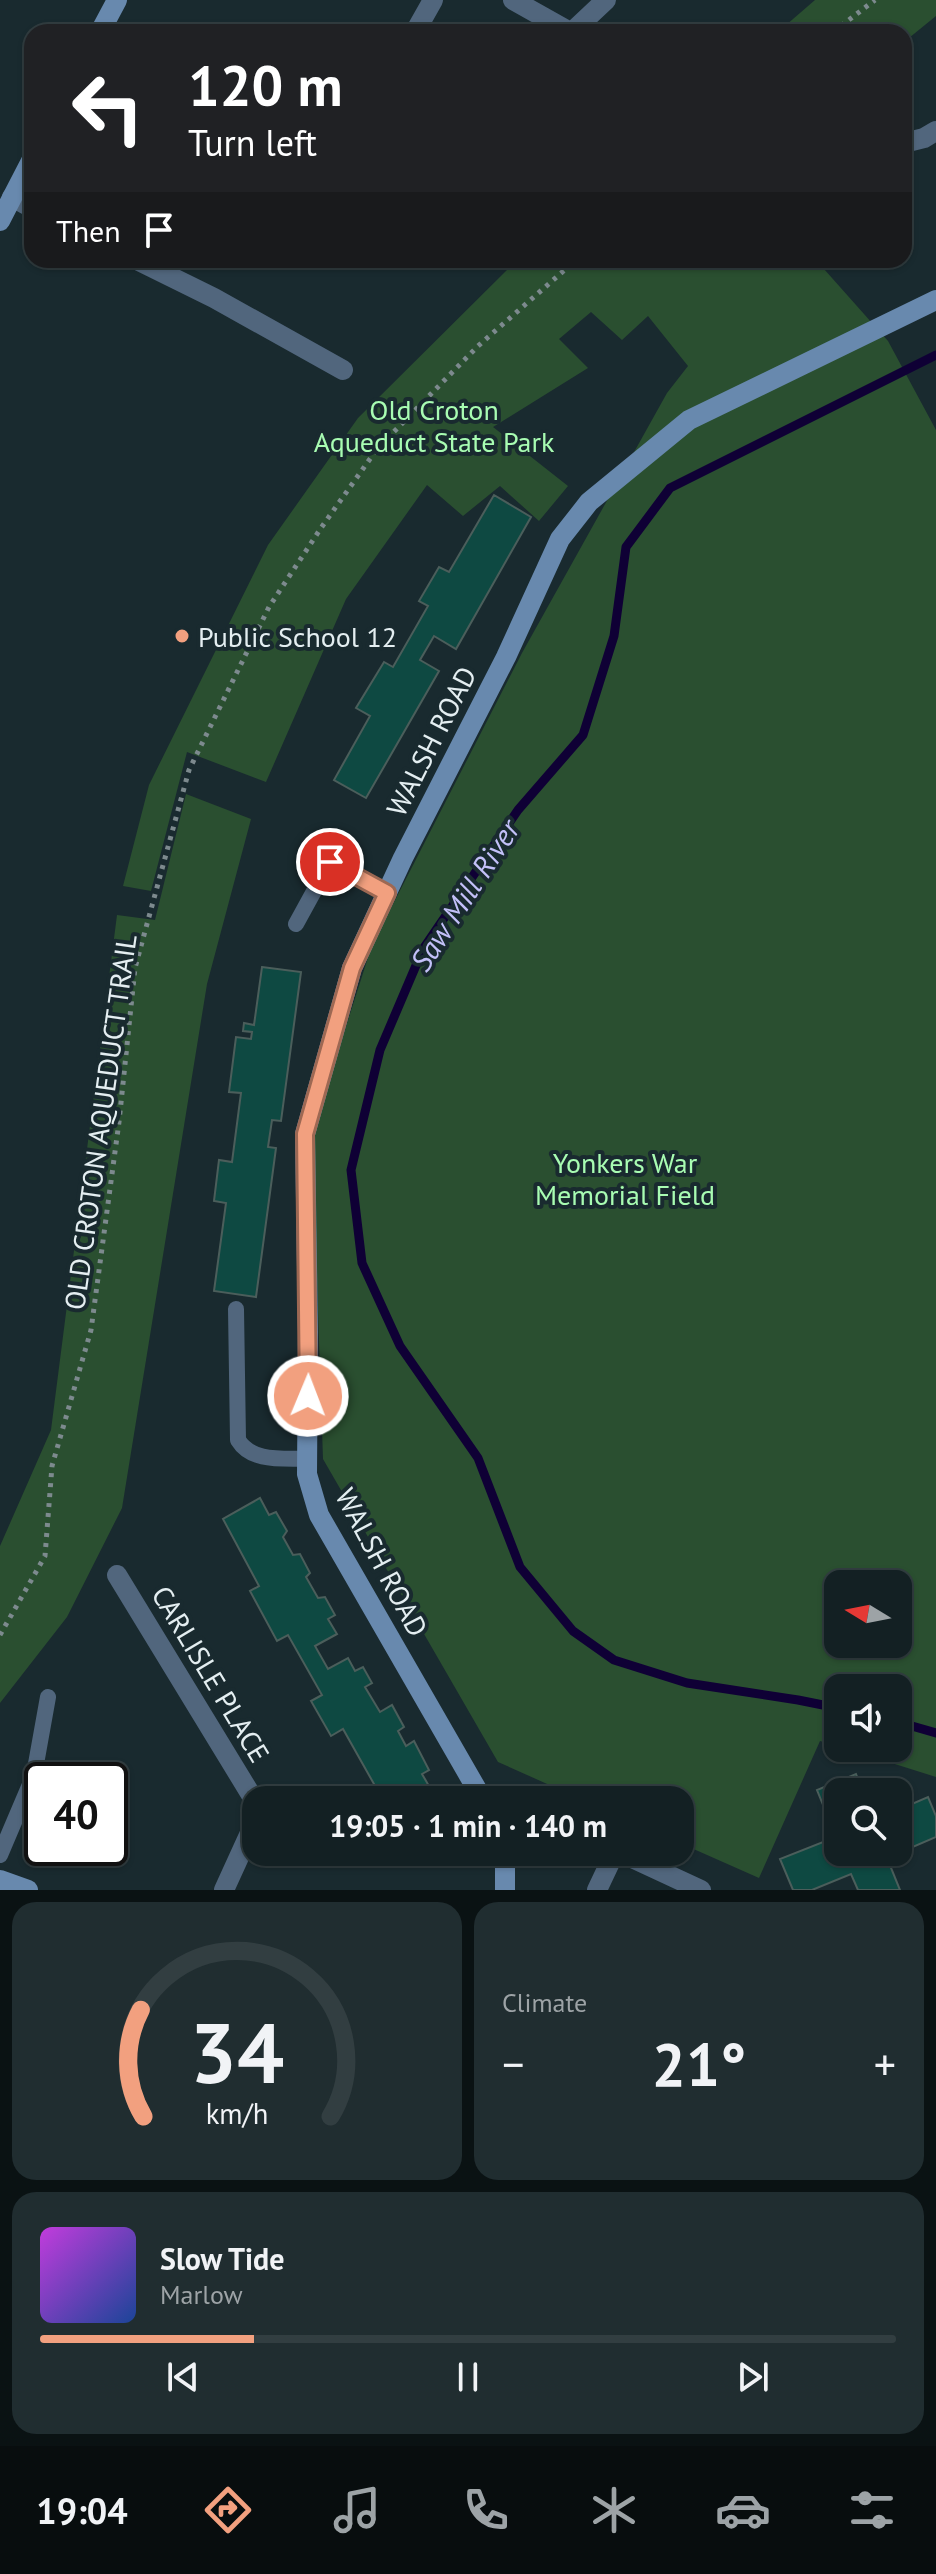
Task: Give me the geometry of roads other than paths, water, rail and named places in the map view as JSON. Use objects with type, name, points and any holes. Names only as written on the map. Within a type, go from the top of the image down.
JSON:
[{"type":"street","points":[[104,24],[117,0]]},
{"type":"street","points":[[420,24],[433,0]]},
{"type":"street","points":[[513,0],[556,24]]},
{"type":"street","points":[[580,24],[606,0]]},
{"type":"street","points":[[912,141],[936,131]]},
{"type":"street","points":[[0,221],[24,174]]},
{"type":"street","points":[[12,197],[24,204]]},
{"type":"street","points":[[153,268],[343,370]]},
{"type":"street","name":"WALSH ROAD","points":[[475,1786],[319,1515],[307,1474],[305,1134],[352,968],[506,657],[560,539],[589,502],[689,420],[936,300]]},
{"type":"street","name":"CARLISLE PLACE","points":[[117,1575],[246,1786]]},
{"type":"street","points":[[224,1890],[242,1851]]},
{"type":"street","points":[[505,1866],[505,1890]]},
{"type":"street","points":[[597,1890],[610,1866]]},
{"type":"street","points":[[648,1866],[701,1890]]},
{"type":"street","points":[[0,1880],[28,1890]]},
{"type":"lane","points":[[296,924],[330,862],[387,893]]},
{"type":"lane","points":[[236,1309],[238,1440],[243,1449],[254,1455],[307,1459]]},
{"type":"lane","points":[[0,1855],[34,1775],[48,1697]]},
{"type":"waterway","name":"Saw Mill River","points":[[824,1705],[687,1683],[614,1660],[573,1631],[520,1567],[478,1458],[400,1346],[362,1263],[351,1170],[380,1050],[423,949],[518,810],[583,735],[614,636],[626,547],[670,488],[936,355]]},
{"type":"waterway","name":"Saw Mill River","points":[[912,1726],[936,1733]]},
{"type":"place","name":"Public School 12","points":[[182,636]]},
{"type":"park label","name":"Old Croton Aqueduct State Park","points":[[434,425]]},
{"type":"park label","name":"Yonkers War Memorial Field","points":[[625,1178]]}]
